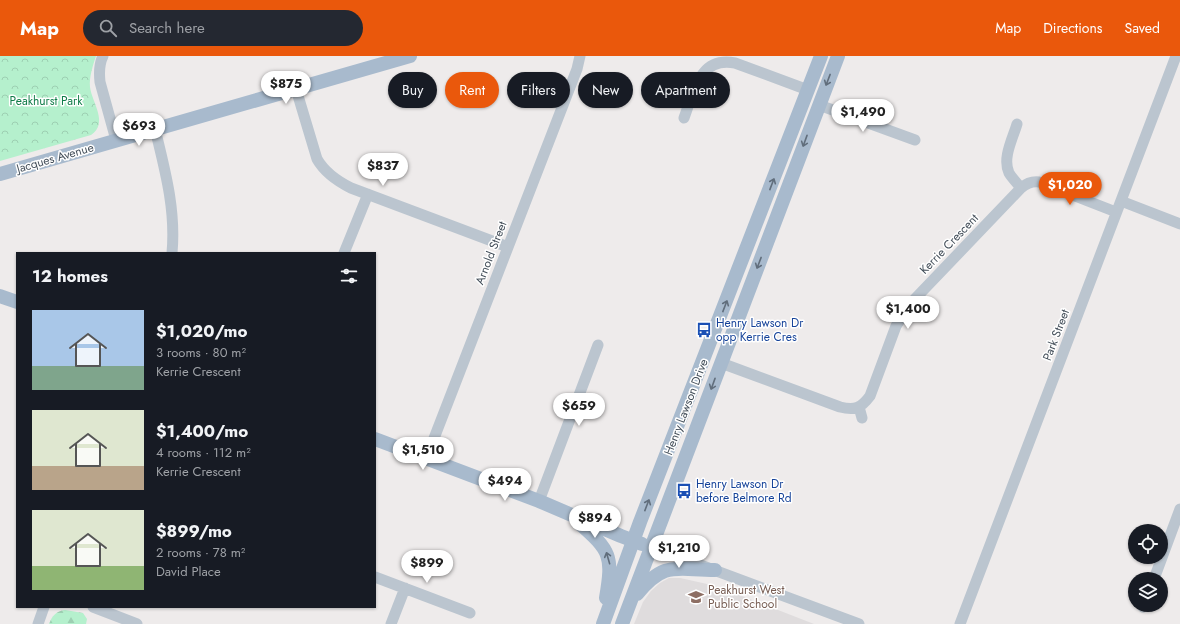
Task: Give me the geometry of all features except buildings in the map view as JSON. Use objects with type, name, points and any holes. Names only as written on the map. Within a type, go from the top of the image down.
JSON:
[{"type":"main road","name":"Jacques Avenue","points":[[0,174],[410,56]]},
{"type":"main road","name":"Henry Lawson Drive","points":[[602,624],[821,56]]},
{"type":"main road","name":"Henry Lawson Drive","points":[[622,624],[838,56]]},
{"type":"main road","points":[[0,296],[16,302]]},
{"type":"main road","points":[[376,439],[539,501],[633,541],[652,547]]},
{"type":"main road","points":[[566,512],[600,542],[608,556],[610,571],[602,624]]},
{"type":"main road","points":[[632,599],[660,572],[681,568],[715,570]]},
{"type":"street","points":[[104,56],[100,66],[100,82],[116,140]]},
{"type":"street","name":"Arnold Street","points":[[426,458],[580,56]]},
{"type":"street","name":"Park Street","points":[[960,624],[1176,56]]},
{"type":"street","points":[[684,118],[698,80],[713,64],[720,62],[727,61],[735,63],[808,90]]},
{"type":"street","points":[[296,89],[314,151],[322,166],[333,178],[341,183],[368,194],[508,247]]},
{"type":"street","points":[[819,105],[915,140]]},
{"type":"street","points":[[1017,124],[1007,156],[1007,166],[1009,173],[1021,188]]},
{"type":"street","points":[[155,129],[167,177],[170,198],[173,232],[172,252]]},
{"type":"street","name":"Kerrie Crescent","points":[[721,363],[840,407],[854,409],[860,412],[870,396],[896,326],[910,304],[1026,183],[1033,181],[1039,182],[1116,212]]},
{"type":"street","points":[[344,252],[368,194]]},
{"type":"street","points":[[1121,201],[1180,224]]},
{"type":"street","points":[[539,501],[598,345]]},
{"type":"street","points":[[1157,572],[1180,508]]},
{"type":"street","points":[[652,547],[859,624]]},
{"type":"street","points":[[376,577],[470,613]]},
{"type":"street","points":[[391,624],[405,588]]},
{"type":"street","points":[[38,624],[44,608]]},
{"type":"street","points":[[97,608],[137,624]]},
{"type":"shaded area","name":"Peakhurst West Public School","points":[[669,578],[680,578],[716,586],[814,624],[634,624],[643,602],[651,591],[660,583]]},
{"type":"green space","name":"Peakhurst Park","points":[[0,56],[96,56],[90,87],[99,119],[99,125],[96,130],[91,135],[0,161]]},
{"type":"green space","points":[[65,610],[83,613],[87,619],[86,624],[49,624],[55,614],[59,611]]},
{"type":"place","name":"Henry Lawson Dr opp Kerrie Cres","points":[[704,330]]},
{"type":"place","name":"Henry Lawson Dr before Belmore Rd","points":[[684,491]]},
{"type":"place","name":"Peakhurst West Public School","points":[[696,597]]}]
